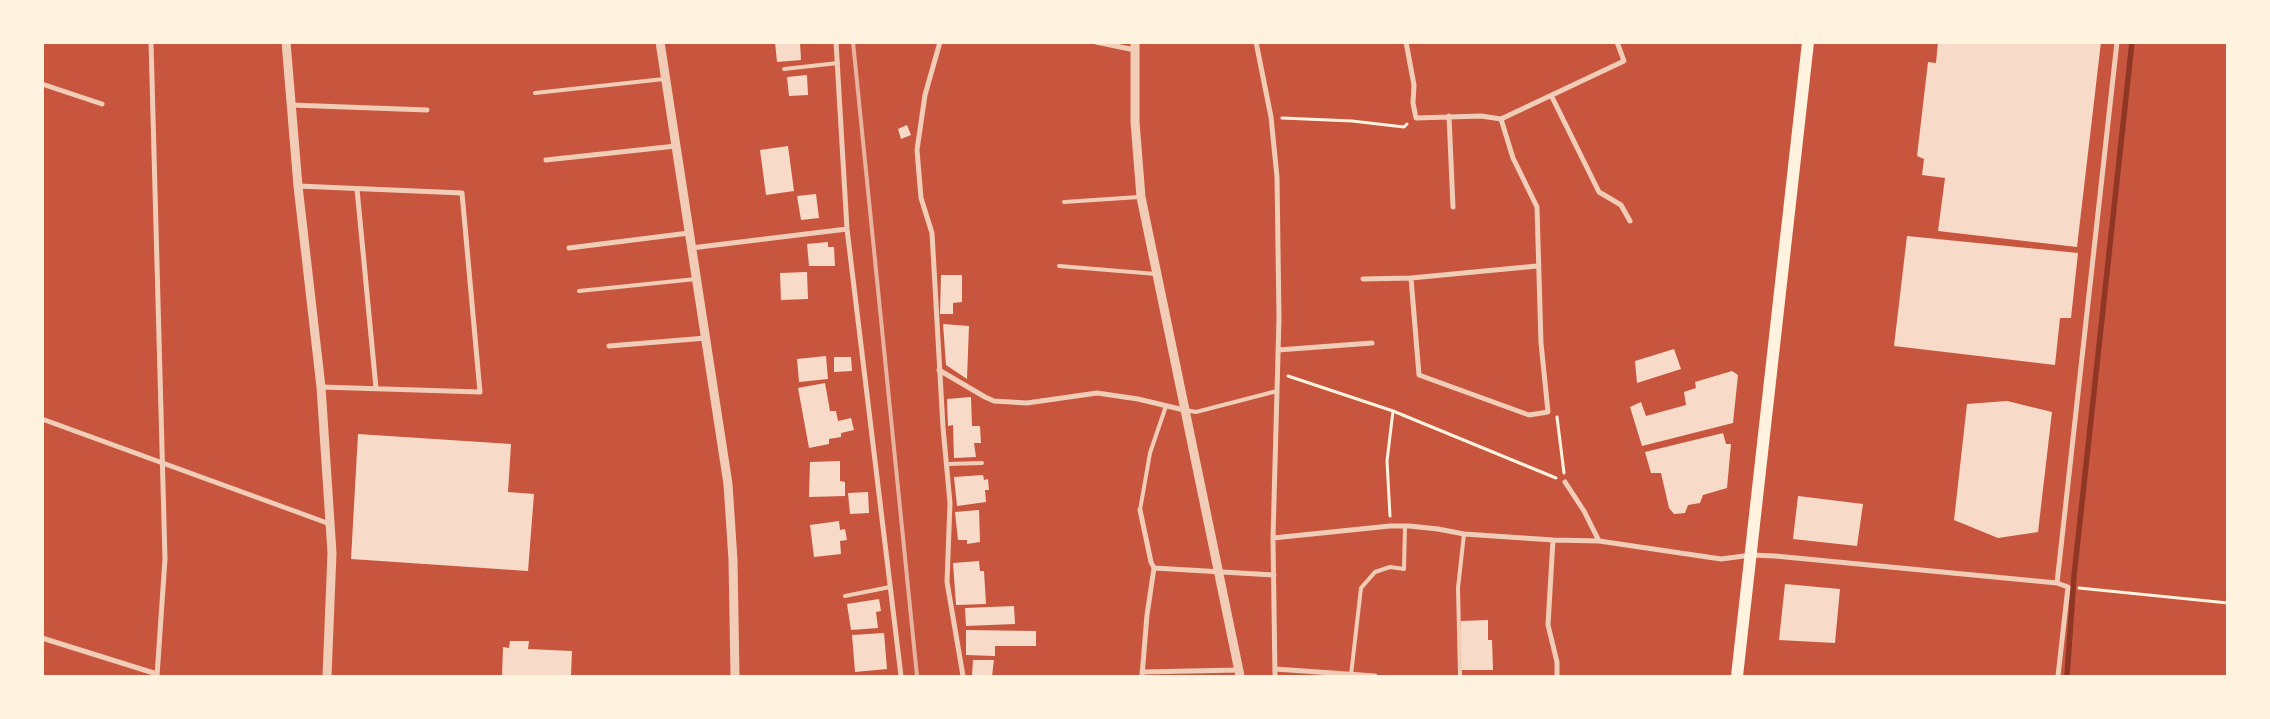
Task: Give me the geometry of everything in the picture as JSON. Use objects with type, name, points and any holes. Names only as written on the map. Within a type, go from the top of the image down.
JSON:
[{"type":"main road","points":[[1737,676],[1808,42]]},
{"type":"street","points":[[42,638],[157,675],[165,559],[151,42]]},
{"type":"street","points":[[286,42],[298,186],[321,387],[332,553],[327,676]]},
{"type":"street","points":[[660,42],[728,484],[733,560],[735,676]]},
{"type":"street","points":[[836,42],[838,104],[847,228],[901,676]]},
{"type":"street","points":[[940,42],[925,95],[917,150],[921,198],[932,233],[939,370],[950,502],[947,582],[963,676]]},
{"type":"street","points":[[1096,42],[1135,46],[1135,122],[1141,197],[1239,673],[1142,674],[1147,615],[1154,568],[1150,562],[1140,510]]},
{"type":"street","points":[[1256,42],[1271,117],[1277,177],[1278,391],[1273,538],[1275,676]]},
{"type":"street","points":[[1406,42],[1414,85],[1413,103],[1416,118],[1481,116],[1500,119],[1552,97],[1624,61],[1617,42]]},
{"type":"street","points":[[2057,583],[2117,42]]},
{"type":"street","points":[[42,84],[102,104]]},
{"type":"street","points":[[1552,97],[1599,192],[1621,206],[1630,221]]},
{"type":"street","points":[[292,105],[427,110]]},
{"type":"street","points":[[1449,116],[1454,207]]},
{"type":"street","points":[[1411,278],[1420,375],[1529,415],[1548,412],[1541,343],[1537,266],[1537,207],[1513,158],[1500,119]]},
{"type":"street","points":[[546,160],[676,146]]},
{"type":"street","points":[[298,186],[462,193],[480,392],[321,387]]},
{"type":"street","points":[[357,189],[376,388]]},
{"type":"street","points":[[691,248],[847,228]]},
{"type":"street","points":[[568,248],[689,233]]},
{"type":"street","points":[[1363,279],[1411,278],[1537,266]]},
{"type":"street","points":[[609,346],[706,338]]},
{"type":"street","points":[[1278,350],[1372,344]]},
{"type":"street","points":[[939,370],[985,398],[994,401],[1027,403],[1096,393],[1138,399],[1184,410]]},
{"type":"street","points":[[42,419],[330,524]]},
{"type":"street","points":[[1565,482],[1584,511],[1599,541]]},
{"type":"street","points":[[1273,538],[1405,526],[1464,534],[1599,541],[1721,559],[1752,555],[1883,565],[2057,583],[2068,587],[2058,676]]},
{"type":"street","points":[[1553,540],[1548,625],[1557,662],[1557,676]]},
{"type":"street","points":[[1154,568],[1274,575]]},
{"type":"street","points":[[1275,669],[1375,676]]},
{"type":"lane","points":[[784,69],[838,63]]},
{"type":"lane","points":[[535,93],[666,79]]},
{"type":"lane","points":[[1064,202],[1141,197]]},
{"type":"lane","points":[[1059,266],[1156,274]]},
{"type":"lane","points":[[579,291],[696,279]]},
{"type":"lane","points":[[1184,410],[1196,412],[1278,391]]},
{"type":"lane","points":[[1140,510],[1150,453],[1166,406]]},
{"type":"lane","points":[[947,464],[982,463]]},
{"type":"lane","points":[[1351,675],[1361,588],[1375,572],[1390,567],[1404,569],[1405,526]]},
{"type":"lane","points":[[1460,676],[1458,588],[1464,534]]},
{"type":"lane","points":[[845,596],[890,588]]},
{"type":"path","points":[[1271,117],[1352,121],[1404,127],[1416,118]]},
{"type":"path","points":[[1278,373],[1393,411],[1565,482],[1558,418],[1548,412]]},
{"type":"path","points":[[1390,526],[1387,462],[1393,411]]},
{"type":"path","points":[[2088,589],[2228,604]]},
{"type":"building","points":[[775,42],[800,42],[801,60],[777,62]]},
{"type":"building","points":[[1938,42],[2101,42],[2077,247],[1938,231],[1945,178],[1922,175],[1924,159],[1917,156],[1928,62],[1936,63]]},
{"type":"building","points":[[807,75],[808,95],[789,96],[787,77]]},
{"type":"building","points":[[907,125],[911,135],[901,139],[898,129]]},
{"type":"building","points":[[788,146],[794,191],[766,195],[760,150]]},
{"type":"building","points":[[816,194],[819,218],[801,220],[797,196]]},
{"type":"building","points":[[1907,236],[2078,253],[2071,318],[2060,318],[2055,365],[1894,346]]},
{"type":"building","points":[[828,242],[828,247],[834,247],[835,266],[809,266],[807,244]]},
{"type":"building","points":[[807,272],[808,299],[781,300],[780,273]]},
{"type":"building","points":[[941,275],[962,275],[962,302],[953,303],[953,314],[940,314]]},
{"type":"building","points":[[943,324],[969,326],[967,379],[946,365]]},
{"type":"building","points":[[1674,349],[1681,369],[1637,383],[1635,361]]},
{"type":"building","points":[[826,356],[828,379],[799,382],[797,359]]},
{"type":"building","points":[[834,357],[851,357],[852,371],[834,372]]},
{"type":"building","points":[[1732,371],[1738,375],[1733,423],[1642,446],[1630,407],[1641,402],[1646,416],[1686,405],[1684,392],[1696,388],[1695,382]]},
{"type":"building","points":[[825,383],[830,411],[836,411],[838,421],[851,418],[854,430],[841,433],[841,437],[829,439],[829,444],[809,448],[798,388]]},
{"type":"building","points":[[971,397],[972,426],[980,426],[981,443],[974,443],[976,457],[954,458],[953,425],[948,426],[947,399]]},
{"type":"building","points":[[2007,401],[2052,412],[2038,532],[1998,538],[1954,520],[1967,404]]},
{"type":"building","points":[[1723,433],[1726,444],[1731,444],[1727,488],[1703,495],[1700,503],[1688,505],[1685,513],[1674,514],[1669,508],[1661,473],[1651,473],[1645,452]]},
{"type":"building","points":[[358,434],[511,444],[508,492],[534,494],[528,571],[351,559]]},
{"type":"building","points":[[840,461],[840,481],[845,482],[845,496],[809,497],[810,462]]},
{"type":"building","points":[[983,475],[984,480],[988,479],[989,490],[985,490],[986,502],[957,506],[954,477]]},
{"type":"building","points":[[868,492],[869,513],[850,514],[848,493]]},
{"type":"building","points":[[1798,496],[1863,504],[1857,546],[1793,539]]},
{"type":"building","points":[[979,510],[980,542],[967,544],[967,540],[958,540],[955,512]]},
{"type":"building","points":[[839,521],[840,530],[845,529],[847,540],[840,541],[841,554],[814,557],[810,525]]},
{"type":"building","points":[[979,561],[980,571],[984,571],[986,604],[956,605],[953,563]]},
{"type":"building","points":[[1785,584],[1840,589],[1835,643],[1779,640]]},
{"type":"building","points":[[879,599],[881,611],[876,612],[878,628],[851,630],[847,604]]},
{"type":"building","points":[[1014,606],[1015,624],[966,626],[965,608]]},
{"type":"building","points":[[1488,620],[1488,640],[1492,640],[1493,670],[1461,670],[1461,621]]},
{"type":"building","points":[[966,630],[1036,631],[1036,646],[995,646],[995,656],[966,655]]},
{"type":"building","points":[[884,633],[887,669],[855,672],[852,635]]},
{"type":"building","points":[[510,641],[529,641],[528,649],[572,651],[571,676],[502,676],[503,647],[509,648]]},
{"type":"building","points":[[973,660],[994,660],[992,676],[972,676]]},
{"type":"waterway","points":[[2067,676],[2074,576],[2132,42]]},
{"type":"railway","points":[[853,42],[917,676]]}]
